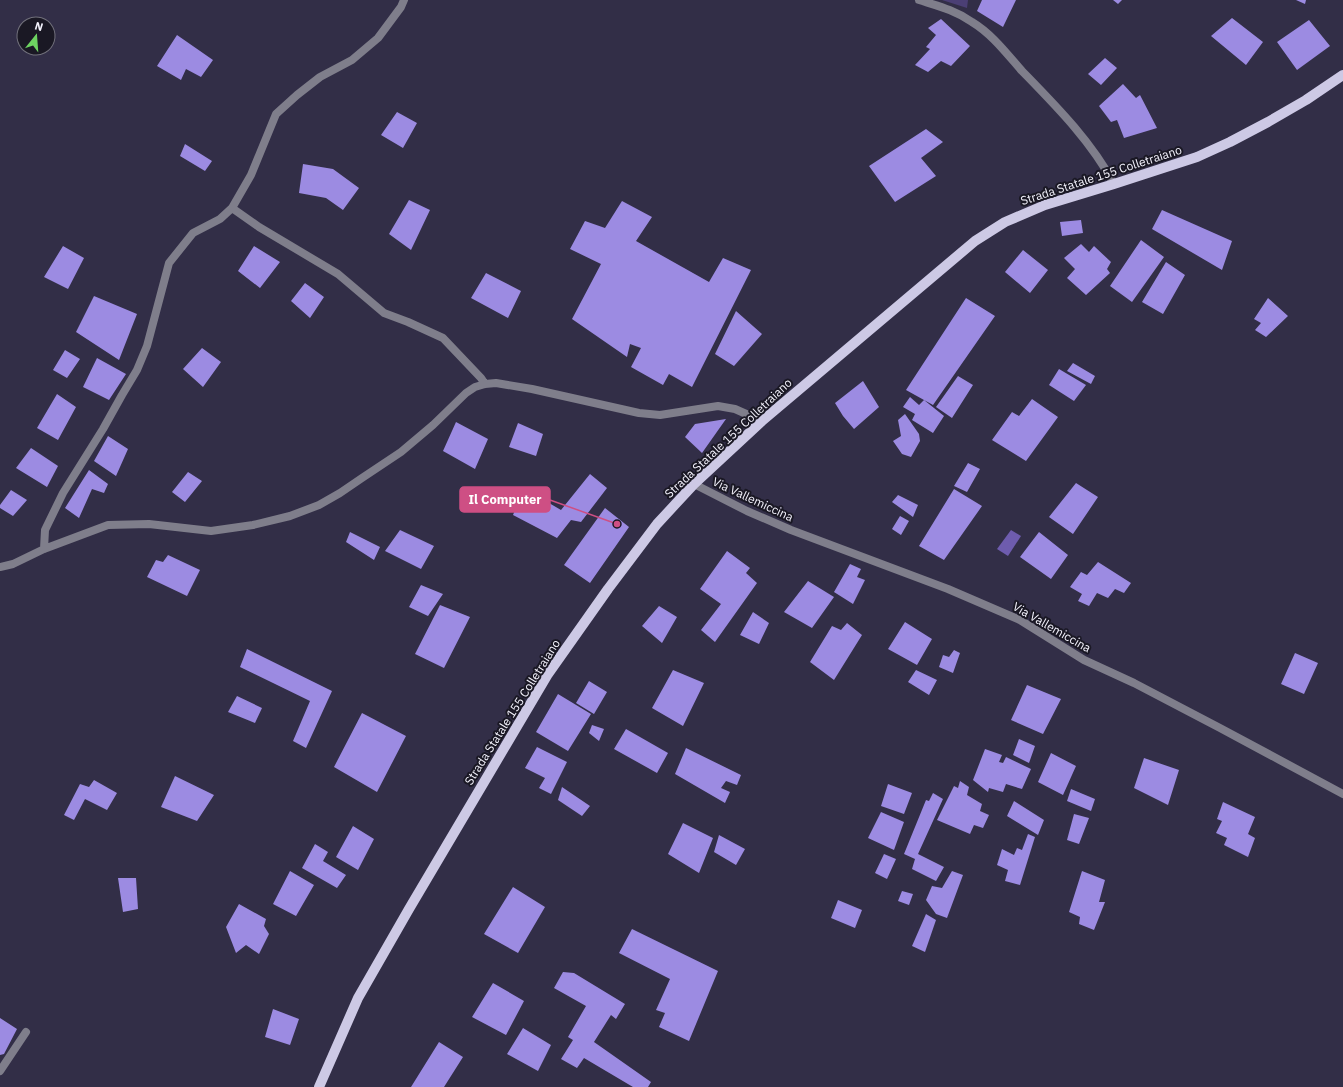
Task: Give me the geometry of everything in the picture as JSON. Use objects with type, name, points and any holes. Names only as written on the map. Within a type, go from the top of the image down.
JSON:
[{"type":"main road","name":"Strada Statale 155 Colletraiano","points":[[319,1087],[358,998],[409,908],[548,674],[608,589],[657,524],[694,484],[762,420],[975,241],[1005,222],[1045,205],[1197,157],[1268,122],[1306,100],[1343,75]]},
{"type":"street","points":[[44,549],[45,530],[63,493],[103,429],[137,370],[146,346],[169,263],[193,233],[220,219],[232,208],[250,175],[276,114],[297,94],[320,77],[352,60],[378,38],[401,7],[404,0]]},
{"type":"street","points":[[919,0],[952,10],[973,22],[991,37],[1065,117],[1104,165],[1114,184]]},
{"type":"street","points":[[232,208],[260,227],[338,274],[384,313],[443,338],[485,384]]},
{"type":"street","points":[[0,567],[12,564],[44,549],[108,525],[149,524],[211,531],[290,516],[320,505],[401,452],[433,425],[466,393],[485,384],[496,383],[532,389],[639,413],[660,415],[718,406],[735,409],[762,420]]},
{"type":"street","name":"Via Vallemiccina","points":[[694,484],[748,511],[791,530],[948,589],[1020,620],[1084,660],[1134,683],[1343,794]]},
{"type":"street","points":[[0,1071],[26,1032]]},
{"type":"shaded area","points":[[942,0],[968,0],[967,8]]},
{"type":"shaded area","points":[[1011,530],[1021,536],[1008,556],[997,549]]},
{"type":"building","points":[[982,0],[1016,0],[1003,27],[977,11]]},
{"type":"building","points":[[1113,0],[1122,0],[1118,4]]},
{"type":"building","points":[[1296,0],[1306,0],[1305,4]]},
{"type":"building","points":[[1232,18],[1263,42],[1246,65],[1211,36]]},
{"type":"building","points":[[941,19],[970,46],[951,66],[941,61],[928,72],[915,65],[930,49],[926,47],[936,35],[928,28]]},
{"type":"building","points":[[1309,20],[1330,46],[1297,70],[1277,42]]},
{"type":"building","points":[[177,35],[213,60],[201,77],[186,69],[181,80],[157,66]]},
{"type":"building","points":[[1105,58],[1117,68],[1101,85],[1088,74]]},
{"type":"building","points":[[1123,84],[1136,98],[1140,95],[1157,128],[1124,138],[1117,120],[1111,122],[1099,106]]},
{"type":"building","points":[[397,112],[417,123],[403,148],[381,135]]},
{"type":"building","points":[[926,129],[943,142],[921,158],[936,176],[895,202],[869,166]]},
{"type":"building","points":[[185,144],[212,161],[205,171],[180,156]]},
{"type":"building","points":[[303,164],[333,169],[359,188],[343,210],[326,198],[299,193]]},
{"type":"building","points":[[409,200],[430,210],[411,250],[389,234]]},
{"type":"building","points":[[622,201],[652,217],[636,241],[709,282],[723,258],[751,270],[692,387],[669,374],[663,385],[631,367],[641,348],[630,344],[627,357],[572,319],[601,264],[570,249],[585,221],[605,228]]},
{"type":"building","points":[[1162,210],[1232,241],[1222,270],[1152,229]]},
{"type":"building","points":[[1081,220],[1083,233],[1062,236],[1060,222]]},
{"type":"building","points":[[1141,240],[1164,257],[1132,302],[1110,286]]},
{"type":"building","points":[[1081,244],[1089,252],[1094,246],[1111,262],[1107,269],[1110,273],[1086,295],[1067,278],[1075,269],[1064,258]]},
{"type":"building","points":[[63,246],[84,258],[68,289],[44,277]]},
{"type":"building","points":[[254,246],[280,262],[260,288],[238,271]]},
{"type":"building","points":[[1023,250],[1048,270],[1030,293],[1005,272]]},
{"type":"building","points":[[1166,262],[1185,275],[1163,314],[1142,302]]},
{"type":"building","points":[[486,273],[521,291],[508,318],[471,298]]},
{"type":"building","points":[[305,283],[324,297],[310,318],[291,301]]},
{"type":"building","points":[[94,296],[137,314],[119,360],[76,332]]},
{"type":"building","points":[[966,298],[995,316],[933,405],[906,390]]},
{"type":"building","points":[[1268,298],[1288,316],[1266,337],[1255,330],[1261,323],[1254,319]]},
{"type":"building","points":[[736,311],[762,334],[734,366],[715,354]]},
{"type":"building","points":[[202,348],[221,362],[203,387],[183,369]]},
{"type":"building","points":[[65,350],[80,359],[67,378],[53,370]]},
{"type":"building","points":[[97,358],[126,374],[109,400],[83,387]]},
{"type":"building","points":[[1073,363],[1095,376],[1091,384],[1067,371]]},
{"type":"building","points":[[1059,369],[1086,385],[1074,401],[1049,385]]},
{"type":"building","points":[[958,376],[973,385],[952,418],[936,407]]},
{"type":"building","points":[[863,381],[879,407],[854,429],[843,416],[835,403]]},
{"type":"building","points":[[57,394],[76,407],[58,440],[37,428]]},
{"type":"building","points":[[910,397],[919,405],[924,400],[944,416],[933,433],[912,420],[915,414],[903,407]]},
{"type":"building","points":[[1032,399],[1058,417],[1026,461],[992,440],[1012,412],[1019,416]]},
{"type":"building","points":[[905,414],[919,434],[920,441],[911,457],[902,454],[893,441],[901,436],[898,420]]},
{"type":"building","points":[[726,419],[702,453],[685,437],[695,424]]},
{"type":"building","points":[[456,422],[488,439],[475,469],[443,451]]},
{"type":"building","points":[[518,423],[543,434],[536,456],[509,447]]},
{"type":"building","points":[[108,436],[128,449],[116,476],[94,461]]},
{"type":"building","points":[[31,448],[58,466],[47,487],[16,468]]},
{"type":"building","points":[[968,463],[980,469],[967,492],[954,486]]},
{"type":"building","points":[[89,470],[108,484],[104,493],[92,489],[79,518],[65,508]]},
{"type":"building","points":[[188,472],[202,481],[185,502],[172,492]]},
{"type":"building","points":[[590,474],[607,488],[581,522],[571,520],[557,538],[513,515],[518,503],[529,509],[537,496],[561,510]]},
{"type":"building","points":[[1076,483],[1098,497],[1073,534],[1049,517]]},
{"type":"building","points":[[954,489],[982,506],[944,560],[919,546]]},
{"type":"building","points":[[11,490],[27,500],[13,516],[0,508],[0,505]]},
{"type":"building","points":[[898,495],[918,505],[913,517],[892,502]]},
{"type":"building","points":[[605,508],[629,527],[590,583],[564,565]]},
{"type":"building","points":[[900,516],[909,521],[901,535],[892,529]]},
{"type":"building","points":[[400,530],[434,546],[421,569],[385,551]]},
{"type":"building","points":[[350,532],[380,547],[374,560],[346,542]]},
{"type":"building","points":[[1039,532],[1068,555],[1051,579],[1020,557]]},
{"type":"building","points":[[727,551],[750,568],[746,573],[757,583],[715,642],[701,630],[721,604],[700,589]]},
{"type":"building","points":[[168,555],[200,570],[187,596],[147,577],[156,560],[163,562]]},
{"type":"building","points":[[1098,562],[1131,583],[1124,593],[1115,589],[1108,598],[1097,593],[1089,606],[1078,601],[1082,594],[1070,587],[1081,572],[1087,575]]},
{"type":"building","points":[[850,564],[861,569],[857,577],[865,580],[853,604],[834,592]]},
{"type":"building","points":[[808,581],[834,597],[812,628],[784,612]]},
{"type":"building","points":[[421,585],[443,594],[428,616],[409,607]]},
{"type":"building","points":[[440,605],[470,617],[444,668],[415,654]]},
{"type":"building","points":[[659,606],[677,617],[662,643],[642,626]]},
{"type":"building","points":[[753,612],[769,623],[759,644],[740,635]]},
{"type":"building","points":[[905,622],[932,639],[917,665],[888,649]]},
{"type":"building","points":[[847,623],[862,635],[834,680],[810,662],[832,626],[841,630]]},
{"type":"building","points":[[247,649],[332,691],[306,748],[293,741],[310,701],[240,667]]},
{"type":"building","points":[[954,650],[960,653],[953,673],[939,667],[943,655],[949,657]]},
{"type":"building","points":[[1295,653],[1318,663],[1304,694],[1281,684]]},
{"type":"building","points":[[673,670],[704,683],[683,726],[652,708]]},
{"type":"building","points":[[916,670],[937,680],[929,695],[908,682]]},
{"type":"building","points":[[589,681],[607,692],[594,714],[576,703]]},
{"type":"building","points":[[1027,685],[1061,699],[1043,734],[1011,720]]},
{"type":"building","points":[[558,694],[591,714],[568,751],[536,732]]},
{"type":"building","points":[[237,696],[262,708],[255,723],[228,712]]},
{"type":"building","points":[[362,713],[406,736],[377,792],[334,767]]},
{"type":"building","points":[[592,725],[604,729],[599,741],[589,733]]},
{"type":"building","points":[[626,729],[668,753],[657,773],[614,749]]},
{"type":"building","points":[[1019,739],[1035,746],[1029,763],[1013,755]]},
{"type":"building","points":[[537,747],[567,762],[551,794],[539,788],[545,778],[525,768]]},
{"type":"building","points":[[686,748],[741,775],[737,785],[726,781],[721,788],[730,792],[725,803],[675,774]]},
{"type":"building","points":[[985,749],[1002,755],[999,762],[1003,763],[1006,757],[1031,769],[1022,789],[1006,784],[1003,792],[989,788],[988,792],[973,780]]},
{"type":"building","points":[[1051,753],[1076,766],[1063,795],[1038,782]]},
{"type":"building","points":[[1144,758],[1179,770],[1168,805],[1134,788]]},
{"type":"building","points":[[175,776],[214,795],[197,821],[161,807]]},
{"type":"building","points":[[94,780],[117,793],[107,810],[85,799],[74,820],[64,815],[80,784],[89,787]]},
{"type":"building","points":[[960,781],[969,787],[967,795],[982,804],[980,811],[989,815],[983,828],[974,825],[970,834],[937,820],[954,786],[958,788]]},
{"type":"building","points":[[888,784],[912,793],[904,814],[881,806]]},
{"type":"building","points":[[562,787],[590,806],[582,816],[558,800]]},
{"type":"building","points":[[1071,789],[1095,799],[1091,811],[1067,801]]},
{"type":"building","points":[[933,793],[943,799],[918,854],[944,867],[936,881],[912,869],[915,859],[904,854],[926,800],[929,801]]},
{"type":"building","points":[[1014,801],[1044,820],[1038,835],[1007,816]]},
{"type":"building","points":[[1223,802],[1255,817],[1248,834],[1255,838],[1248,857],[1224,845],[1227,838],[1216,833],[1222,821],[1217,819]]},
{"type":"building","points":[[881,812],[904,822],[894,850],[868,838]]},
{"type":"building","points":[[1074,814],[1089,818],[1079,844],[1067,840]]},
{"type":"building","points":[[683,823],[713,838],[699,873],[668,854]]},
{"type":"building","points":[[353,826],[374,839],[358,870],[336,857]]},
{"type":"building","points":[[1028,834],[1035,837],[1020,885],[1005,881],[1008,870],[997,865],[1002,849],[1014,855],[1017,848],[1022,850]]},
{"type":"building","points":[[719,835],[745,849],[736,865],[714,852]]},
{"type":"building","points":[[315,844],[328,852],[323,861],[346,875],[337,888],[302,868]]},
{"type":"building","points":[[884,854],[896,859],[887,879],[875,873]]},
{"type":"building","points":[[290,871],[314,885],[296,916],[273,904]]},
{"type":"building","points":[[952,871],[963,875],[947,918],[936,914],[926,900],[932,886],[942,888]]},
{"type":"building","points":[[1082,871],[1105,880],[1099,902],[1105,902],[1094,930],[1079,924],[1080,917],[1069,912]]},
{"type":"building","points":[[118,878],[136,878],[138,909],[123,912]]},
{"type":"building","points":[[513,887],[545,907],[518,953],[484,934]]},
{"type":"building","points":[[902,891],[913,894],[909,905],[898,901]]},
{"type":"building","points":[[838,900],[862,910],[855,928],[831,918]]},
{"type":"building","points":[[239,904],[266,919],[264,926],[269,934],[259,954],[246,945],[236,953],[226,927]]},
{"type":"building","points":[[926,914],[936,920],[925,952],[912,946]]},
{"type":"building","points":[[632,929],[718,971],[689,1041],[659,1027],[665,1013],[656,1010],[670,979],[619,953]]},
{"type":"building","points":[[563,972],[574,973],[625,1004],[616,1019],[611,1015],[594,1042],[651,1082],[648,1087],[633,1087],[584,1058],[577,1068],[561,1059],[573,1040],[568,1037],[586,1006],[554,988]]},
{"type":"building","points":[[493,983],[524,1001],[506,1035],[472,1017]]},
{"type":"building","points":[[273,1009],[299,1019],[290,1045],[265,1037]]},
{"type":"building","points":[[0,1018],[17,1029],[4,1054],[0,1055]]},
{"type":"building","points":[[523,1028],[551,1045],[538,1071],[507,1054]]},
{"type":"building","points":[[439,1042],[463,1057],[444,1087],[411,1087]]},
{"type":"place","name":"Il Computer","points":[[617,524]]}]
